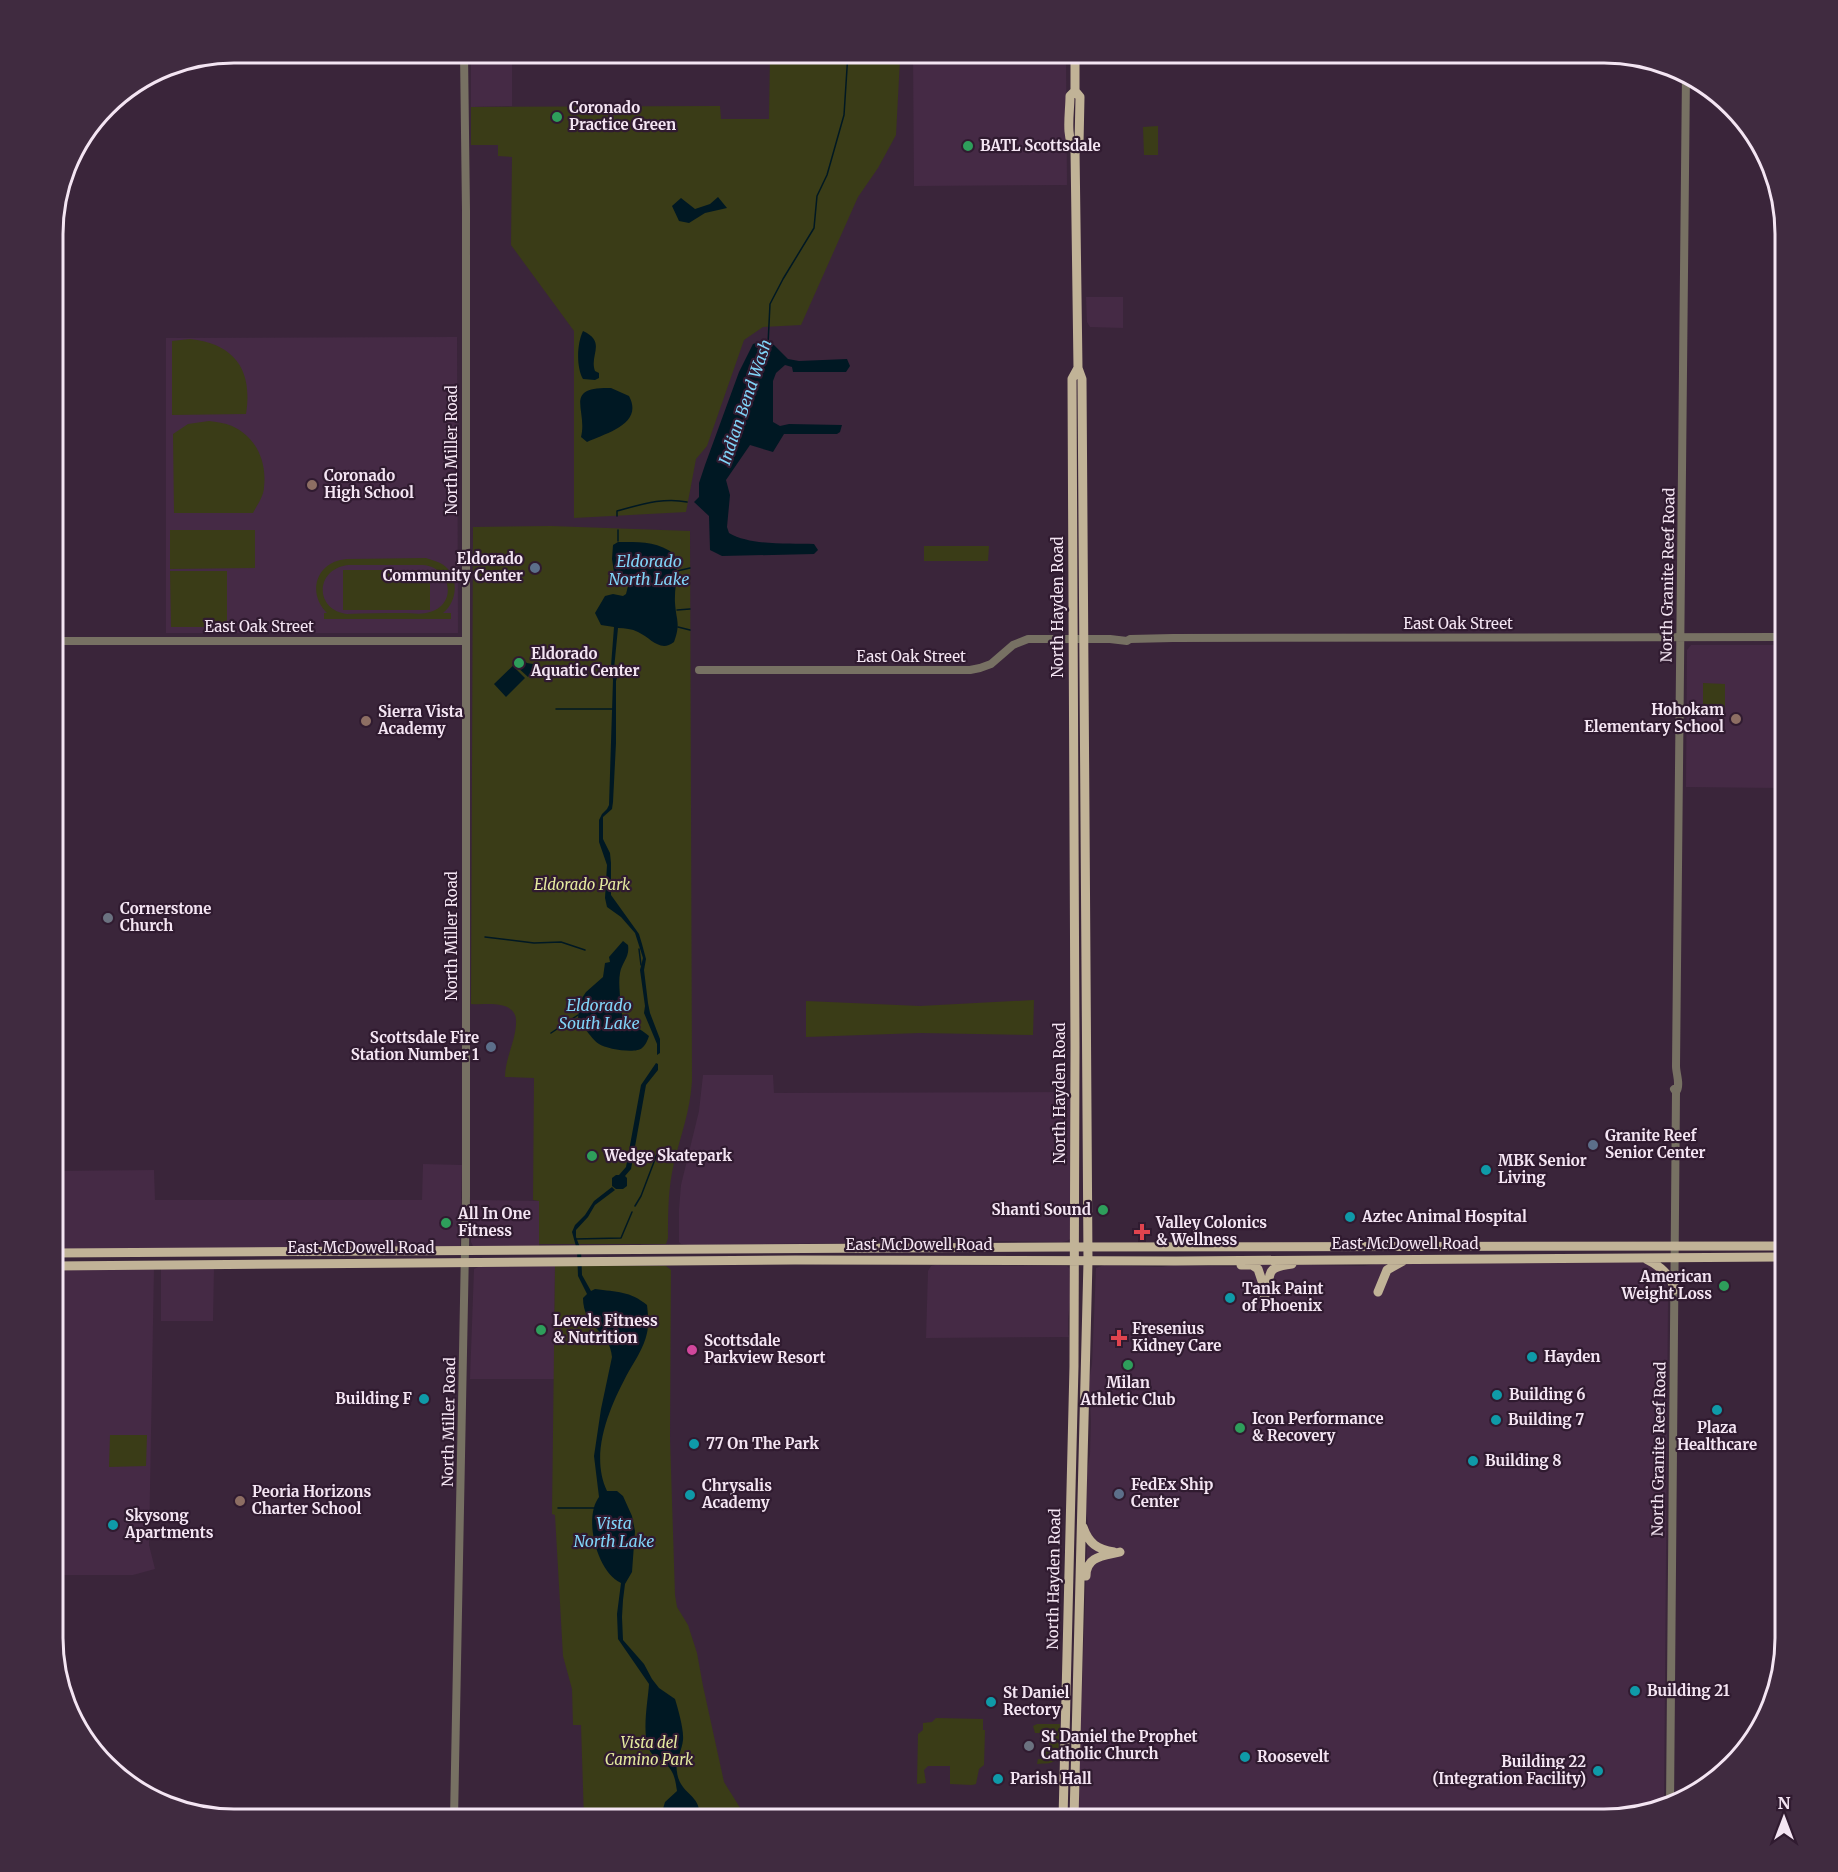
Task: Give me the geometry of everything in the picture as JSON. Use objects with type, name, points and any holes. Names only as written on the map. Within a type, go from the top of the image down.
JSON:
[{"type":"main road","name":"North Hayden Road","points":[[1074,1809],[1088,1261],[1084,512],[1082,379],[1078,368],[1077,146],[1080,97],[1075,91],[1075,63]]},
{"type":"main road","name":"North Hayden Road","points":[[1075,91],[1070,96],[1070,144],[1077,146]]},
{"type":"main road","name":"North Hayden Road","points":[[1063,1809],[1075,1261],[1072,379],[1078,368]]},
{"type":"main road","points":[[1073,512],[1084,512]]},
{"type":"main road","points":[[1532,1246],[1532,1258]]},
{"type":"main road","name":"East McDowell Road","points":[[63,1253],[1075,1247],[1775,1246]]},
{"type":"main road","name":"East McDowell Road","points":[[63,1266],[466,1262],[1775,1257]]},
{"type":"main road","points":[[1643,1258],[1665,1271],[1675,1290]]},
{"type":"main road","points":[[1264,1298],[1268,1291],[1268,1276],[1274,1268],[1334,1259]]},
{"type":"main road","points":[[1378,1292],[1387,1270],[1407,1259]]},
{"type":"main road","points":[[1219,1260],[1227,1265],[1256,1267],[1261,1272],[1264,1287]]},
{"type":"main road","points":[[1081,1592],[1086,1581],[1088,1564],[1097,1558],[1120,1552],[1107,1551],[1092,1544],[1082,1523]]},
{"type":"main road","points":[[1070,1553],[1081,1552]]},
{"type":"street","name":"North Miller Road","points":[[454,1809],[466,1262],[464,63]]},
{"type":"street","name":"North Granite Reef Road","points":[[1670,1795],[1686,84]]},
{"type":"street","name":"East Oak Street","points":[[699,670],[970,670],[991,664],[1008,648],[1019,642],[1038,638],[1114,639],[1118,636],[1126,636],[1130,639],[1775,637]]},
{"type":"street","name":"East Oak Street","points":[[63,641],[466,641]]},
{"type":"shaded area","points":[[471,63],[512,63],[512,106],[471,107]]},
{"type":"shaded area","points":[[913,63],[1066,63],[1067,185],[914,186]]},
{"type":"shaded area","points":[[1086,297],[1123,297],[1123,328],[1090,327],[1087,322]]},
{"type":"shaded area","name":"Coronado High School","points":[[457,337],[458,633],[166,633],[166,338]]},
{"type":"shaded area","name":"Hohokam Elementary School","points":[[1691,645],[1775,645],[1775,788],[1686,787],[1687,650]]},
{"type":"shaded area","points":[[703,1075],[773,1075],[774,1093],[1071,1092],[1070,1239],[1062,1242],[681,1244],[679,1242],[679,1209],[681,1185],[699,1111]]},
{"type":"shaded area","points":[[423,1164],[462,1165],[460,1247],[63,1249],[63,1171],[154,1170],[155,1200],[422,1200]]},
{"type":"shaded area","points":[[471,1200],[539,1201],[539,1246],[473,1246],[471,1242]]},
{"type":"shaded area","points":[[1638,1262],[1650,1264],[1664,1275],[1668,1302],[1664,1798],[1637,1806],[1615,1809],[1079,1809],[1087,1547],[1094,1544],[1090,1537],[1086,1511],[1091,1421],[1089,1381],[1092,1364],[1096,1268],[1104,1265],[1251,1267],[1258,1264],[1363,1266],[1383,1263]]},
{"type":"shaded area","points":[[555,1266],[554,1379],[470,1379],[474,1269],[478,1267]]},
{"type":"shaded area","points":[[931,1266],[1067,1266],[1070,1269],[1069,1337],[926,1338],[928,1271]]},
{"type":"shaded area","points":[[154,1268],[149,1545],[155,1569],[133,1575],[63,1575],[63,1269]]},
{"type":"shaded area","points":[[161,1268],[214,1268],[213,1321],[161,1321]]},
{"type":"green space","points":[[770,63],[900,63],[896,135],[878,168],[858,197],[801,325],[763,327],[744,340],[707,446],[696,459],[686,512],[574,518],[574,331],[511,245],[512,157],[498,156],[498,145],[471,145],[471,107],[720,106],[721,119],[769,119]]},
{"type":"green space","points":[[1158,126],[1158,155],[1144,155],[1143,127]]},
{"type":"green space","points":[[190,339],[219,347],[237,362],[247,384],[246,414],[172,415],[172,341]]},
{"type":"green space","points":[[209,421],[229,425],[240,431],[253,443],[262,459],[264,490],[253,513],[174,513],[173,434],[188,424]]},
{"type":"green space","name":"Eldorado Park","points":[[551,526],[690,531],[692,1081],[687,1113],[672,1172],[666,1244],[539,1244],[539,1201],[533,1200],[534,1078],[505,1077],[516,1027],[516,1017],[513,1012],[500,1005],[471,1004],[473,527]]},
{"type":"green space","points":[[170,530],[255,530],[255,568],[170,569]]},
{"type":"green space","points":[[924,546],[989,546],[988,561],[924,561]]},
{"type":"green space","points":[[426,558],[438,562],[448,569],[454,580],[455,592],[451,604],[443,613],[451,613],[451,619],[324,619],[324,613],[327,613],[317,596],[318,579],[328,565],[347,559]],"holes":[[[348,565],[423,565],[440,572],[448,586],[445,602],[430,612],[347,614],[336,611],[324,598],[324,581],[337,568]]]},
{"type":"green space","points":[[343,570],[430,570],[430,610],[343,610]]},
{"type":"green space","points":[[170,571],[227,571],[227,627],[171,627]]},
{"type":"green space","points":[[1703,683],[1725,684],[1725,714],[1703,713]]},
{"type":"green space","points":[[1034,1000],[1033,1035],[920,1033],[806,1037],[806,1001],[920,1006]]},
{"type":"green space","name":"Vista del Camino Park","points":[[555,1266],[666,1266],[671,1270],[670,1438],[675,1595],[677,1607],[688,1625],[697,1653],[724,1782],[741,1809],[584,1809],[581,1725],[573,1725],[572,1689],[563,1656],[555,1515],[552,1514]]},
{"type":"green space","points":[[110,1435],[147,1435],[146,1466],[109,1467]]},
{"type":"green space","points":[[936,1718],[983,1719],[984,1765],[979,1769],[976,1784],[950,1784],[950,1766],[928,1766],[924,1770],[926,1783],[917,1784],[918,1734],[923,1730],[923,1723],[932,1722]]},
{"type":"green space","points":[[1060,1724],[1056,1760],[1037,1764],[1038,1759],[1046,1759],[1049,1741],[1052,1737],[1045,1733],[1035,1733],[1033,1726]]},
{"type":"water","points":[[718,197],[727,208],[705,213],[689,223],[679,221],[672,206],[681,198],[695,209],[710,204]]},
{"type":"water","points":[[583,331],[590,335],[596,344],[594,365],[599,378],[595,380],[583,379],[579,368],[579,348]]},
{"type":"water","points":[[762,341],[774,345],[788,359],[799,361],[847,359],[850,366],[846,372],[793,372],[792,367],[785,365],[776,373],[773,381],[773,422],[780,426],[789,424],[842,425],[840,432],[837,434],[784,434],[773,452],[750,445],[726,480],[730,495],[727,527],[729,533],[759,542],[814,544],[818,550],[814,554],[722,556],[710,550],[709,516],[694,502],[699,497],[699,483],[739,372],[753,344]]},
{"type":"water","points":[[611,388],[629,396],[632,406],[631,414],[621,426],[587,442],[581,437],[580,402],[582,396],[587,391]]},
{"type":"water","name":"Eldorado North Lake","points":[[618,542],[648,543],[661,547],[674,554],[677,566],[675,603],[678,626],[674,642],[669,645],[660,645],[636,631],[618,628],[614,669],[618,675],[613,802],[612,809],[603,817],[603,839],[610,853],[611,895],[639,934],[646,959],[644,970],[648,1003],[660,1039],[660,1053],[657,1055],[657,1044],[644,1013],[640,970],[643,958],[635,933],[621,917],[607,907],[605,898],[607,865],[599,842],[599,820],[609,805],[613,680],[611,666],[614,627],[601,625],[595,613],[605,596],[626,594],[628,586],[615,579],[612,559],[613,545]]},
{"type":"water","points":[[521,658],[536,668],[528,677],[516,666],[515,668],[525,678],[506,697],[494,684]]},
{"type":"water","name":"Eldorado South Lake","points":[[623,941],[628,945],[628,949],[620,973],[620,1009],[628,1021],[649,1036],[643,1047],[634,1051],[614,1049],[599,1044],[586,1030],[580,1029],[578,1018],[580,1001],[586,992],[603,977],[605,963],[610,962],[609,957]]},
{"type":"water","points":[[656,1063],[658,1070],[646,1085],[631,1169],[625,1176],[627,1186],[623,1189],[616,1189],[612,1186],[612,1178],[619,1175],[626,1167],[641,1085]]},
{"type":"water","name":"Vista North Lake","points":[[612,1187],[615,1190],[595,1205],[576,1230],[581,1250],[582,1275],[591,1291],[595,1289],[623,1293],[647,1305],[646,1338],[615,1399],[601,1446],[602,1476],[607,1491],[617,1491],[623,1496],[632,1516],[635,1531],[632,1572],[625,1584],[623,1600],[623,1640],[644,1664],[659,1688],[675,1699],[683,1735],[677,1772],[682,1786],[695,1799],[699,1809],[663,1809],[665,1802],[677,1791],[676,1782],[670,1768],[652,1754],[648,1747],[646,1710],[649,1684],[618,1639],[617,1614],[621,1583],[605,1568],[595,1544],[592,1518],[594,1506],[599,1497],[594,1456],[612,1357],[607,1341],[587,1316],[584,1308],[583,1298],[587,1294],[578,1276],[577,1250],[572,1232],[594,1201]]},
{"type":"waterway","name":"Indian Bend Wash","points":[[768,344],[770,304],[814,228],[817,196],[827,175],[844,115],[847,63]]},
{"type":"waterway","name":"Indian Bend Wash","points":[[617,516],[617,511],[652,502],[669,500],[687,502]]},
{"type":"waterway","name":"Indian Bend Wash","points":[[618,530],[618,541]]},
{"type":"waterway","points":[[677,571],[690,568]]},
{"type":"waterway","points":[[677,610],[690,609]]},
{"type":"waterway","points":[[678,627],[690,630]]},
{"type":"waterway","points":[[556,709],[612,709]]},
{"type":"waterway","points":[[485,937],[534,943],[561,942],[585,950]]},
{"type":"waterway","name":"Indian Bend Wash","points":[[639,949],[641,965]]},
{"type":"waterway","points":[[551,1033],[578,1015]]},
{"type":"waterway","points":[[635,1206],[657,1154]]},
{"type":"waterway","points":[[575,1239],[621,1238],[632,1212]]},
{"type":"waterway","name":"Vista North Lake","points":[[558,1508],[594,1508]]},
{"type":"place","name":"Coronado Practice Green","points":[[557,117]]},
{"type":"place","name":"BATL Scottsdale","points":[[968,146]]},
{"type":"place","name":"Coronado High School","points":[[312,485]]},
{"type":"place","name":"Eldorado Community Center","points":[[535,568]]},
{"type":"place","name":"Eldorado Aquatic Center","points":[[519,663]]},
{"type":"place","name":"Hohokam Elementary School","points":[[1736,719]]},
{"type":"place","name":"Sierra Vista Academy","points":[[366,721]]},
{"type":"place","name":"Cornerstone Church","points":[[108,918]]},
{"type":"place","name":"Scottsdale Fire Station Number 1","points":[[491,1047]]},
{"type":"place","name":"Granite Reef Senior Center","points":[[1593,1145]]},
{"type":"place","name":"Wedge Skatepark","points":[[592,1156]]},
{"type":"place","name":"MBK Senior Living","points":[[1486,1170]]},
{"type":"place","name":"Shanti Sound","points":[[1103,1210]]},
{"type":"place","name":"Aztec Animal Hospital","points":[[1350,1217]]},
{"type":"place","name":"All In One Fitness","points":[[446,1223]]},
{"type":"place","name":"Valley Colonics & Wellness","points":[[1142,1232]]},
{"type":"place","name":"American Weight Loss","points":[[1724,1286]]},
{"type":"place","name":"Tank Paint of Phoenix","points":[[1230,1298]]},
{"type":"place","name":"Levels Fitness & Nutrition","points":[[541,1330]]},
{"type":"place","name":"Fresenius Kidney Care","points":[[1119,1338]]},
{"type":"place","name":"Scottsdale Parkview Resort","points":[[692,1350]]},
{"type":"place","name":"Hayden","points":[[1532,1357]]},
{"type":"place","name":"Milan Athletic Club","points":[[1128,1365]]},
{"type":"place","name":"Building 6","points":[[1497,1395]]},
{"type":"place","name":"Building F","points":[[424,1399]]},
{"type":"place","name":"Plaza Healthcare","points":[[1717,1410]]},
{"type":"place","name":"Building 7","points":[[1496,1420]]},
{"type":"place","name":"Icon Performance & Recovery","points":[[1240,1428]]},
{"type":"place","name":"77 On The Park","points":[[694,1444]]},
{"type":"place","name":"Building 8","points":[[1473,1461]]},
{"type":"place","name":"FedEx Ship Center","points":[[1119,1494]]},
{"type":"place","name":"Chrysalis Academy","points":[[690,1495]]},
{"type":"place","name":"Peoria Horizons Charter School","points":[[240,1501]]},
{"type":"place","name":"Skysong Apartments","points":[[113,1525]]},
{"type":"place","name":"Building 21","points":[[1635,1691]]},
{"type":"place","name":"St Daniel Rectory","points":[[991,1702]]},
{"type":"place","name":"St Daniel the Prophet Catholic Church","points":[[1029,1746]]},
{"type":"place","name":"Roosevelt","points":[[1245,1757]]},
{"type":"place","name":"Building 22 (Integration Facility)","points":[[1598,1771]]},
{"type":"place","name":"Parish Hall","points":[[998,1779]]}]
